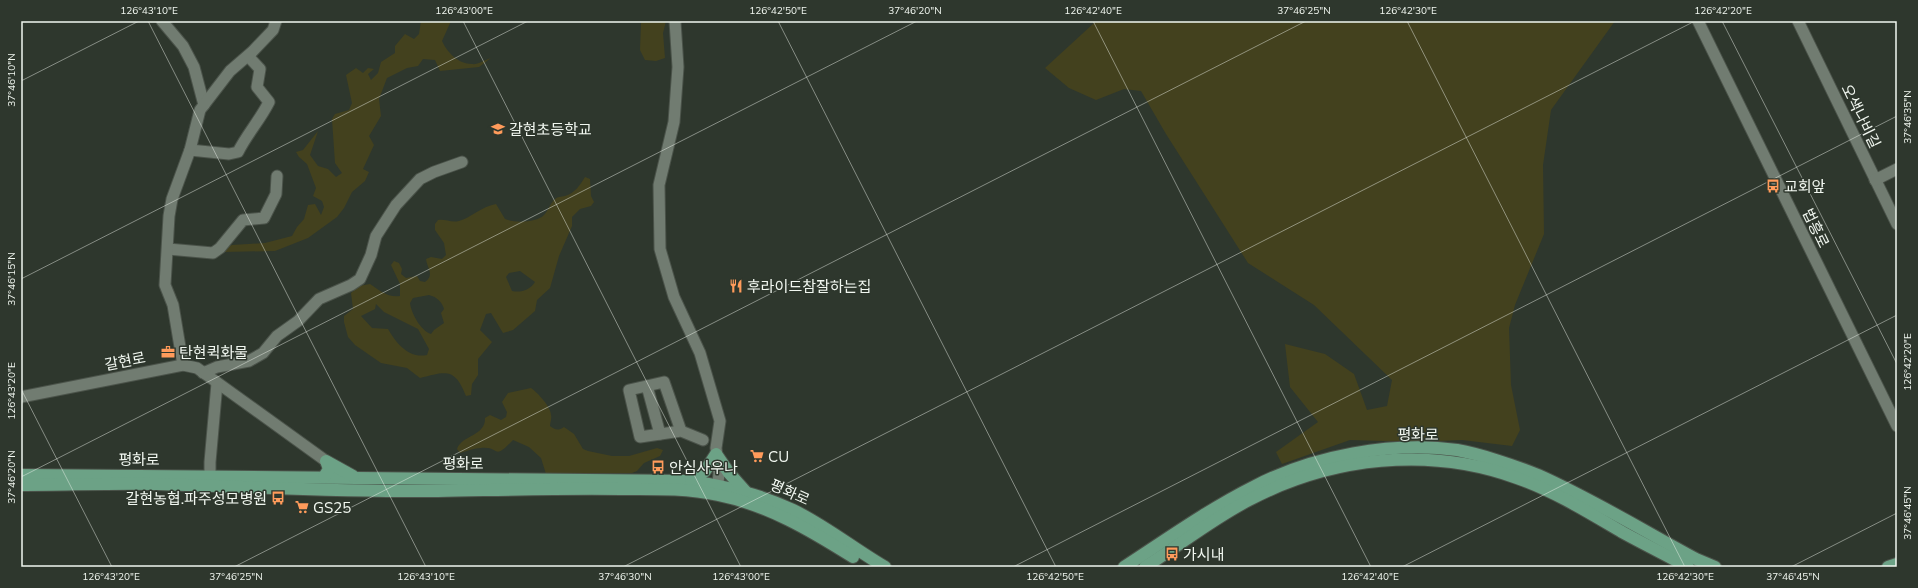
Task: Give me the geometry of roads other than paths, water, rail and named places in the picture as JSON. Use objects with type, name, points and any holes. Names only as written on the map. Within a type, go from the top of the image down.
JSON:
[{"type":"main road","name":"평화로","points":[[1124,567],[1232,498],[1280,475],[1306,465],[1350,454],[1412,448],[1456,450],[1472,453],[1536,474],[1571,491],[1696,559],[1715,567]]},
{"type":"main road","points":[[691,481],[705,471],[716,454],[729,473],[745,491]]},
{"type":"main road","name":"평화로","points":[[1145,567],[1220,516],[1280,485],[1314,473],[1342,466],[1374,461],[1404,459],[1439,459],[1462,462],[1518,478],[1582,508],[1688,567]]},
{"type":"main road","points":[[324,477],[329,469],[326,461]]},
{"type":"main road","points":[[326,461],[356,478]]},
{"type":"main road","name":"평화로","points":[[21,475],[210,481],[435,491],[540,489],[678,489],[745,491],[794,511],[885,567]]},
{"type":"main road","name":"평화로","points":[[21,485],[158,484],[324,477],[691,481],[779,514],[804,526],[869,567]]},
{"type":"main road","points":[[1888,567],[1897,564]]},
{"type":"street","points":[[162,21],[183,46],[194,67],[204,105]]},
{"type":"street","points":[[276,21],[273,30],[248,56],[230,71],[200,110],[190,150],[172,199],[169,216],[165,284],[173,305],[183,365],[196,368],[326,461]]},
{"type":"street","points":[[675,21],[678,75],[674,122],[659,185],[660,249],[674,297],[700,353],[720,421],[716,454],[718,490]]},
{"type":"street","name":"법흥로","points":[[1698,21],[1897,426]]},
{"type":"street","name":"오색나비길","points":[[1798,21],[1897,224]]},
{"type":"street","points":[[190,150],[229,154],[238,152],[246,135],[262,115],[269,102],[258,87],[260,69],[248,56]]},
{"type":"street","points":[[203,373],[217,367],[249,361],[263,353],[277,336],[298,321],[319,299],[351,286],[360,279],[371,255],[376,236],[396,205],[420,179],[434,172],[462,162]]},
{"type":"street","points":[[1875,180],[1897,170]]},
{"type":"street","points":[[168,249],[213,253],[220,248],[243,220],[264,218],[276,194],[277,176]]},
{"type":"street","name":"갈현로","points":[[21,397],[183,365]]},
{"type":"street","points":[[681,431],[664,382],[629,390],[640,438],[681,431],[703,440]]},
{"type":"street","points":[[210,481],[217,383]]},
{"type":"street","points":[[647,386],[660,434]]},
{"type":"place","name":"갈현초등학교","points":[[498,129]]},
{"type":"place","name":"교회앞","points":[[1773,186]]},
{"type":"place","name":"후라이드참잘하는집","points":[[736,286]]},
{"type":"place","name":"탄현퀵화물","points":[[168,352]]},
{"type":"place","name":"CU","points":[[757,456]]},
{"type":"place","name":"안심사우나","points":[[658,467]]},
{"type":"place","name":"갈현농협.파주성모병원","points":[[278,498]]},
{"type":"place","name":"GS25","points":[[302,507]]},
{"type":"place","name":"가시내","points":[[1172,554]]}]
